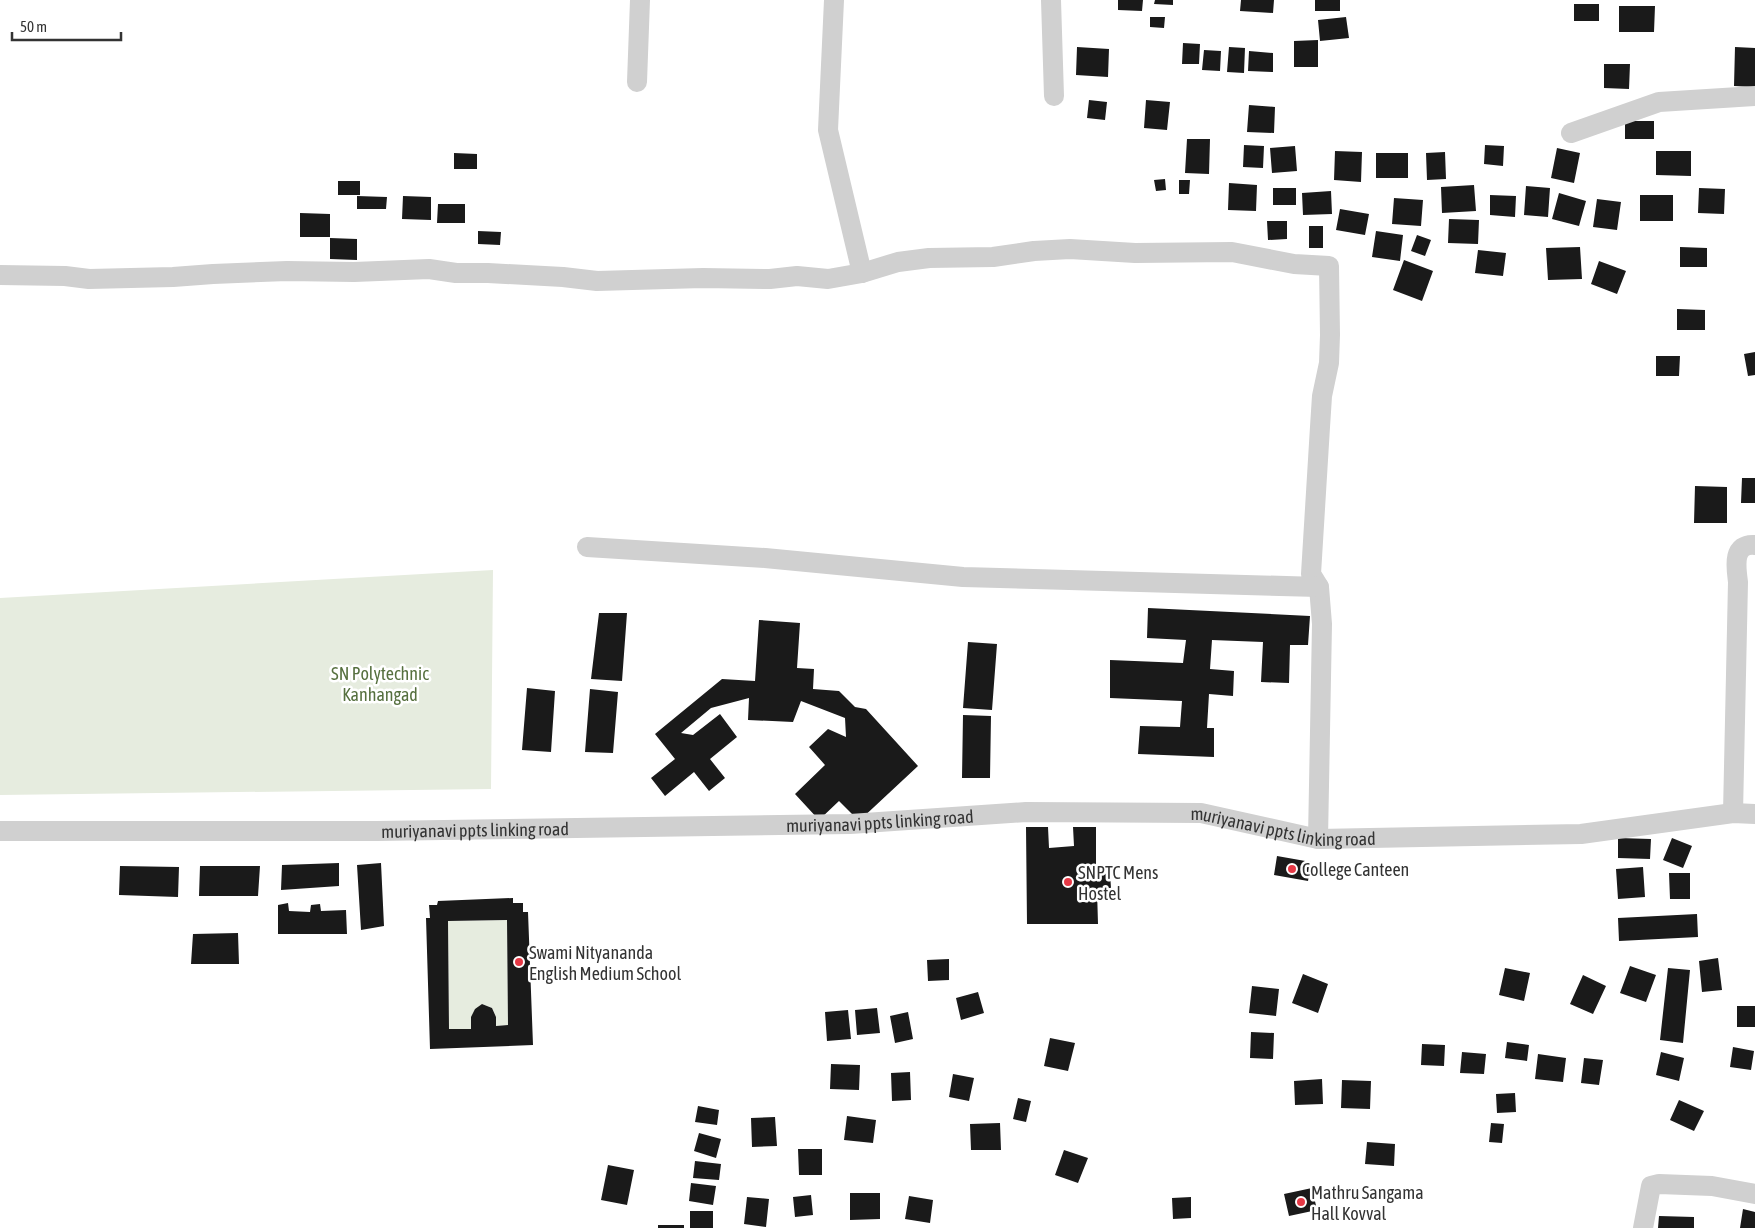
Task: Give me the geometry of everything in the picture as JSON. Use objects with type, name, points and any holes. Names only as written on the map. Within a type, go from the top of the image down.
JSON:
[{"type":"street","points":[[637,82],[640,0]]},
{"type":"street","points":[[834,0],[828,130],[862,273]]},
{"type":"street","points":[[1051,0],[1054,96]]},
{"type":"street","points":[[1571,133],[1659,102],[1755,96]]},
{"type":"street","points":[[0,275],[65,276],[89,279],[260,272],[354,272],[429,269],[456,273],[488,273],[622,281],[797,276],[828,279],[862,273],[898,262],[929,258],[993,257],[1034,251],[1070,249],[1136,253],[1232,252],[1294,264],[1329,266],[1329,363],[1322,396],[1311,574],[1320,587],[1322,624],[1318,839]]},
{"type":"street","points":[[1733,813],[1738,582],[1736,561],[1742,548],[1749,544],[1755,545]]},
{"type":"street","points":[[587,547],[765,558],[962,578],[1320,587]]},
{"type":"street","name":"muriyanavi ppts linking road","points":[[0,831],[377,831],[850,824],[1026,812],[1200,813],[1318,839],[1581,834],[1733,813],[1755,814]]},
{"type":"street","points":[[1644,1228],[1650,1186],[1659,1184],[1712,1186],[1755,1194]]},
{"type":"green space","name":"SN Polytechnic Kanhangad","points":[[493,570],[491,789],[0,795],[0,598]]},
{"type":"green space","points":[[507,920],[508,1025],[496,1026],[496,1017],[492,1008],[482,1004],[473,1015],[471,1029],[449,1029],[448,921]]},
{"type":"building","points":[[1118,0],[1143,0],[1142,11],[1118,10]]},
{"type":"building","points":[[1155,0],[1173,0],[1173,5],[1154,4]]},
{"type":"building","points":[[1241,0],[1274,0],[1273,13],[1240,11]]},
{"type":"building","points":[[1315,0],[1340,0],[1340,11],[1315,11]]},
{"type":"building","points":[[1574,4],[1599,4],[1599,21],[1574,21]]},
{"type":"building","points":[[1619,6],[1655,6],[1654,32],[1619,32]]},
{"type":"building","points":[[1150,17],[1165,17],[1164,28],[1150,27]]},
{"type":"building","points":[[1346,17],[1349,38],[1320,41],[1318,20]]},
{"type":"building","points":[[1318,40],[1318,67],[1294,67],[1294,41]]},
{"type":"building","points":[[1183,43],[1200,44],[1199,64],[1182,64]]},
{"type":"building","points":[[1077,47],[1109,49],[1108,77],[1076,75]]},
{"type":"building","points":[[1229,47],[1245,48],[1244,73],[1227,72]]},
{"type":"building","points":[[1735,47],[1755,48],[1755,87],[1734,86]]},
{"type":"building","points":[[1204,50],[1221,51],[1220,71],[1202,70]]},
{"type":"building","points":[[1249,51],[1273,53],[1273,72],[1248,71]]},
{"type":"building","points":[[1604,64],[1630,64],[1629,89],[1604,88]]},
{"type":"building","points":[[1089,100],[1107,102],[1105,120],[1087,118]]},
{"type":"building","points":[[1146,100],[1170,102],[1167,130],[1144,128]]},
{"type":"building","points":[[1249,105],[1275,107],[1274,133],[1247,132]]},
{"type":"building","points":[[1625,121],[1654,121],[1654,139],[1625,139]]},
{"type":"building","points":[[1187,139],[1210,139],[1209,174],[1185,173]]},
{"type":"building","points":[[1244,145],[1264,146],[1263,168],[1243,167]]},
{"type":"building","points":[[1485,145],[1504,146],[1503,166],[1484,164]]},
{"type":"building","points":[[1295,146],[1297,171],[1272,173],[1270,148]]},
{"type":"building","points":[[1557,148],[1580,153],[1574,183],[1551,178]]},
{"type":"building","points":[[1335,151],[1362,152],[1361,182],[1334,180]]},
{"type":"building","points":[[1656,151],[1691,151],[1691,176],[1656,175]]},
{"type":"building","points":[[1445,152],[1446,179],[1427,180],[1426,153]]},
{"type":"building","points":[[454,153],[477,154],[477,169],[454,169]]},
{"type":"building","points":[[1376,153],[1408,153],[1408,178],[1376,178]]},
{"type":"building","points":[[1165,179],[1166,190],[1156,191],[1154,180]]},
{"type":"building","points":[[1179,180],[1190,180],[1189,194],[1179,194]]},
{"type":"building","points":[[338,181],[360,181],[360,195],[338,195]]},
{"type":"building","points":[[1229,183],[1257,185],[1256,211],[1228,210]]},
{"type":"building","points":[[1474,185],[1476,211],[1442,213],[1441,187]]},
{"type":"building","points":[[1526,186],[1550,188],[1548,217],[1524,215]]},
{"type":"building","points":[[1273,188],[1296,188],[1296,205],[1273,205]]},
{"type":"building","points":[[1699,188],[1725,189],[1724,214],[1698,213]]},
{"type":"building","points":[[1331,191],[1332,214],[1303,215],[1302,193]]},
{"type":"building","points":[[1559,193],[1586,201],[1579,226],[1552,219]]},
{"type":"building","points":[[1490,195],[1516,196],[1515,217],[1490,215]]},
{"type":"building","points":[[1640,195],[1673,195],[1673,221],[1640,221]]},
{"type":"building","points":[[357,196],[387,197],[386,209],[357,209]]},
{"type":"building","points":[[403,196],[431,197],[431,220],[402,219]]},
{"type":"building","points":[[1394,198],[1423,200],[1421,226],[1392,224]]},
{"type":"building","points":[[1597,199],[1621,202],[1617,230],[1593,227]]},
{"type":"building","points":[[438,204],[465,204],[465,223],[437,223]]},
{"type":"building","points":[[1340,209],[1369,214],[1365,235],[1336,230]]},
{"type":"building","points":[[300,213],[330,214],[330,237],[300,237]]},
{"type":"building","points":[[1449,219],[1479,220],[1478,244],[1448,243]]},
{"type":"building","points":[[1267,221],[1287,221],[1287,239],[1268,240]]},
{"type":"building","points":[[1309,226],[1323,226],[1323,248],[1309,248]]},
{"type":"building","points":[[478,231],[501,232],[500,245],[478,244]]},
{"type":"building","points":[[1376,231],[1403,235],[1400,261],[1372,257]]},
{"type":"building","points":[[1417,235],[1431,240],[1425,256],[1411,251]]},
{"type":"building","points":[[330,238],[357,239],[357,260],[330,259]]},
{"type":"building","points":[[1580,247],[1582,279],[1548,280],[1546,248]]},
{"type":"building","points":[[1680,247],[1707,248],[1707,267],[1680,267]]},
{"type":"building","points":[[1478,250],[1506,253],[1503,276],[1475,273]]},
{"type":"building","points":[[1404,260],[1433,271],[1422,301],[1393,290]]},
{"type":"building","points":[[1599,261],[1626,271],[1617,294],[1591,284]]},
{"type":"building","points":[[1677,309],[1705,310],[1705,330],[1677,330]]},
{"type":"building","points":[[1755,352],[1755,375],[1748,376],[1744,354]]},
{"type":"building","points":[[1656,356],[1680,356],[1679,376],[1656,376]]},
{"type":"building","points":[[1742,478],[1755,478],[1755,503],[1741,503]]},
{"type":"building","points":[[1695,486],[1727,487],[1727,523],[1694,523]]},
{"type":"building","points":[[1148,608],[1310,616],[1308,645],[1290,645],[1289,683],[1261,682],[1263,642],[1212,640],[1210,669],[1234,671],[1233,696],[1209,694],[1207,728],[1214,728],[1214,757],[1138,754],[1140,726],[1180,727],[1182,701],[1110,698],[1110,660],[1183,663],[1186,640],[1147,638]]},
{"type":"building","points":[[599,613],[627,613],[622,681],[591,679]]},
{"type":"building","points":[[759,620],[800,623],[797,668],[814,669],[813,689],[839,691],[855,707],[866,709],[918,766],[859,821],[839,801],[819,820],[795,794],[825,765],[809,747],[828,729],[846,737],[845,718],[801,701],[793,722],[748,720],[749,698],[711,708],[681,733],[693,735],[720,714],[737,737],[710,759],[725,778],[709,791],[694,772],[665,796],[651,778],[675,759],[655,734],[722,679],[755,681]]},
{"type":"building","points":[[968,642],[997,644],[992,710],[963,708]]},
{"type":"building","points":[[527,688],[555,691],[551,752],[522,750]]},
{"type":"building","points":[[590,689],[618,692],[613,753],[585,752]]},
{"type":"building","points":[[963,715],[991,716],[990,778],[962,778]]},
{"type":"building","name":"SNPTC Mens Hostel","points":[[1026,827],[1048,827],[1049,848],[1074,846],[1073,827],[1096,827],[1096,875],[1110,873],[1111,888],[1097,890],[1098,924],[1027,924]]},
{"type":"building","points":[[1618,838],[1651,839],[1650,859],[1618,858]]},
{"type":"building","points":[[1672,838],[1692,846],[1683,868],[1663,860]]},
{"type":"building","name":"College Canteen","points":[[1277,856],[1311,862],[1308,881],[1274,875]]},
{"type":"building","points":[[339,863],[339,886],[281,890],[282,865]]},
{"type":"building","points":[[381,863],[384,926],[361,930],[357,865]]},
{"type":"building","points":[[120,866],[179,867],[178,897],[119,895]]},
{"type":"building","points":[[200,866],[260,866],[258,896],[199,896]]},
{"type":"building","points":[[1643,867],[1645,897],[1618,899],[1616,869]]},
{"type":"building","points":[[1669,873],[1690,873],[1690,899],[1670,899]]},
{"type":"building","name":"Swami Nityananda English Medium School","points":[[513,898],[513,903],[523,903],[523,912],[528,912],[533,1045],[430,1049],[426,918],[430,918],[429,905],[437,905],[438,901]],"holes":[[[507,920],[508,1025],[496,1026],[496,1017],[492,1008],[482,1004],[475,1009],[471,1017],[471,1029],[449,1029],[448,921]]]},
{"type":"building","points":[[288,903],[289,911],[310,912],[311,905],[320,904],[321,911],[346,910],[347,934],[278,934],[278,905]]},
{"type":"building","points":[[1697,914],[1698,937],[1619,941],[1618,918]]},
{"type":"building","points":[[238,933],[239,964],[191,964],[193,934]]},
{"type":"building","points":[[1718,958],[1722,990],[1702,992],[1699,961]]},
{"type":"building","points":[[949,959],[949,980],[928,981],[927,960]]},
{"type":"building","points":[[1630,966],[1656,975],[1646,1002],[1620,993]]},
{"type":"building","points":[[1505,968],[1530,973],[1524,1001],[1499,995]]},
{"type":"building","points":[[1668,968],[1690,970],[1683,1043],[1660,1040]]},
{"type":"building","points":[[1303,974],[1328,984],[1318,1013],[1292,1003]]},
{"type":"building","points":[[1583,975],[1606,986],[1593,1014],[1570,1004]]},
{"type":"building","points":[[1252,986],[1279,989],[1276,1016],[1249,1013]]},
{"type":"building","points":[[978,992],[984,1013],[961,1020],[956,998]]},
{"type":"building","points":[[1737,1006],[1755,1006],[1755,1027],[1737,1027]]},
{"type":"building","points":[[877,1008],[880,1033],[857,1035],[855,1010]]},
{"type":"building","points":[[848,1010],[851,1039],[827,1041],[825,1012]]},
{"type":"building","points":[[908,1012],[913,1039],[895,1043],[890,1016]]},
{"type":"building","points":[[1251,1032],[1274,1033],[1273,1059],[1250,1058]]},
{"type":"building","points":[[1050,1038],[1075,1043],[1068,1071],[1044,1066]]},
{"type":"building","points":[[1507,1042],[1529,1045],[1527,1061],[1505,1058]]},
{"type":"building","points":[[1422,1044],[1445,1045],[1444,1066],[1421,1065]]},
{"type":"building","points":[[1733,1047],[1754,1051],[1751,1070],[1730,1067]]},
{"type":"building","points":[[1462,1052],[1486,1054],[1484,1074],[1460,1073]]},
{"type":"building","points":[[1661,1052],[1684,1058],[1679,1081],[1656,1075]]},
{"type":"building","points":[[1538,1054],[1566,1058],[1563,1082],[1535,1079]]},
{"type":"building","points":[[1584,1058],[1603,1060],[1599,1085],[1581,1083]]},
{"type":"building","points":[[831,1064],[860,1065],[859,1090],[830,1089]]},
{"type":"building","points":[[910,1072],[911,1100],[892,1101],[891,1073]]},
{"type":"building","points":[[953,1074],[974,1078],[969,1101],[949,1097]]},
{"type":"building","points":[[1322,1079],[1323,1104],[1295,1105],[1294,1081]]},
{"type":"building","points":[[1342,1080],[1371,1081],[1370,1109],[1341,1108]]},
{"type":"building","points":[[1515,1093],[1516,1112],[1497,1113],[1496,1094]]},
{"type":"building","points":[[1018,1098],[1031,1101],[1026,1122],[1013,1119]]},
{"type":"building","points":[[1679,1100],[1704,1111],[1694,1131],[1670,1120]]},
{"type":"building","points":[[698,1106],[719,1110],[717,1125],[695,1122]]},
{"type":"building","points":[[847,1116],[876,1120],[873,1143],[844,1140]]},
{"type":"building","points":[[775,1117],[777,1146],[752,1147],[751,1118]]},
{"type":"building","points":[[1000,1123],[1001,1150],[971,1150],[970,1124]]},
{"type":"building","points":[[1491,1123],[1504,1124],[1502,1143],[1489,1142]]},
{"type":"building","points":[[699,1133],[721,1139],[716,1158],[694,1151]]},
{"type":"building","points":[[1367,1142],[1395,1144],[1394,1166],[1365,1164]]},
{"type":"building","points":[[798,1149],[822,1149],[822,1175],[799,1175]]},
{"type":"building","points":[[1064,1150],[1088,1158],[1078,1183],[1055,1175]]},
{"type":"building","points":[[695,1161],[721,1164],[719,1180],[693,1178]]},
{"type":"building","points":[[608,1165],[634,1170],[627,1205],[601,1200]]},
{"type":"building","points":[[691,1183],[716,1186],[713,1205],[689,1201]]},
{"type":"building","name":"Mathru Sangama Hall Kovval","points":[[1312,1188],[1317,1210],[1289,1216],[1284,1194]]},
{"type":"building","points":[[850,1193],[880,1193],[880,1219],[850,1220]]},
{"type":"building","points":[[811,1195],[813,1215],[795,1217],[793,1197]]},
{"type":"building","points":[[909,1196],[933,1200],[930,1223],[905,1219]]},
{"type":"building","points":[[747,1197],[769,1199],[766,1227],[744,1224]]},
{"type":"building","points":[[1191,1197],[1191,1218],[1173,1219],[1172,1198]]},
{"type":"building","points":[[1743,1209],[1755,1212],[1755,1228],[1740,1228]]},
{"type":"building","points":[[690,1211],[713,1211],[713,1228],[690,1228]]},
{"type":"building","points":[[1659,1216],[1694,1217],[1694,1228],[1658,1228]]},
{"type":"building","points":[[658,1225],[684,1225],[684,1228],[658,1228]]},
{"type":"place","name":"College Canteen","points":[[1292,869]]},
{"type":"place","name":"SNPTC Mens Hostel","points":[[1068,882]]},
{"type":"place","name":"Swami Nityananda English Medium School","points":[[519,962]]},
{"type":"place","name":"Mathru Sangama Hall Kovval","points":[[1301,1202]]}]
